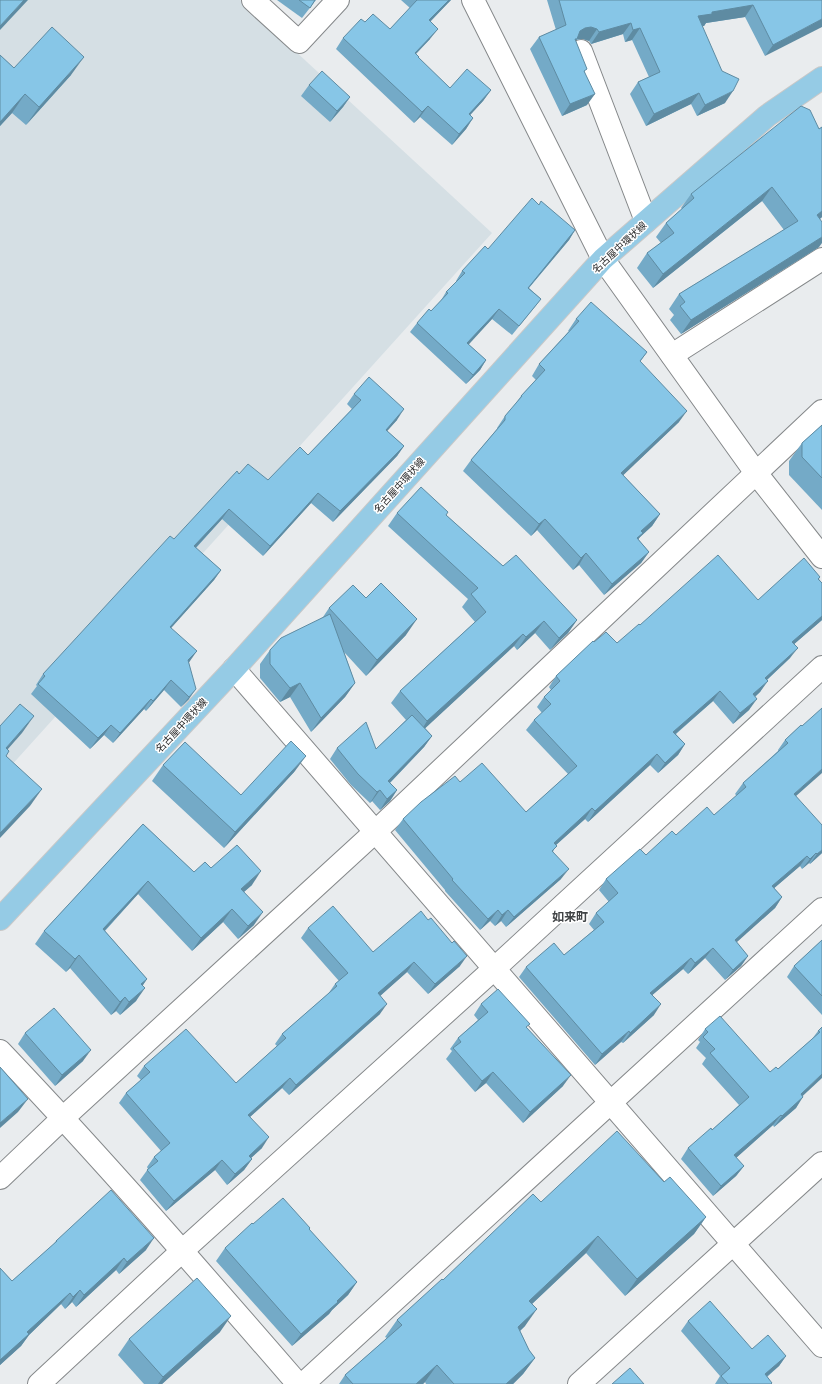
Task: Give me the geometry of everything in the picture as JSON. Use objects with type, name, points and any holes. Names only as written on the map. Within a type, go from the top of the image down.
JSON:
[{"type":"main road","name":"名古屋中環状線","points":[[0,919],[234,669],[602,259],[767,116],[822,78]]},
{"type":"street","points":[[253,0],[300,42],[338,0]]},
{"type":"street","points":[[473,0],[602,259],[756,473],[822,557]]},
{"type":"street","points":[[581,51],[646,221]]},
{"type":"street","points":[[672,355],[822,259]]},
{"type":"street","points":[[0,1178],[64,1117],[375,832],[822,412]]},
{"type":"street","points":[[39,1384],[182,1251],[495,968],[822,667]]},
{"type":"street","points":[[234,669],[822,1346]]},
{"type":"street","points":[[302,1384],[822,909]]},
{"type":"street","points":[[0,1051],[64,1117],[298,1384]]},
{"type":"street","points":[[579,1384],[822,1163]]},
{"type":"shaded area","points":[[0,0],[240,0],[492,233],[0,778]]},
{"type":"building","points":[[0,0],[24,0],[0,26]]},
{"type":"building","points":[[299,0],[315,0],[310,8]]},
{"type":"building","points":[[417,0],[449,0],[429,20],[438,29],[415,53],[418,57],[450,88],[467,69],[491,90],[469,114],[473,118],[459,134],[428,106],[422,112],[343,38],[361,19],[365,22],[373,14],[390,29]]},
{"type":"building","points":[[559,0],[822,0],[822,19],[773,45],[753,5],[698,16],[722,71],[739,79],[733,91],[705,105],[699,93],[654,114],[638,82],[660,72],[640,28],[633,30],[631,23],[599,32],[597,29],[591,27],[580,31],[577,39],[575,39],[587,69],[584,71],[595,94],[570,104],[539,37],[566,25]]},
{"type":"building","points":[[52,27],[84,57],[39,107],[25,94],[0,122],[0,55],[14,68]]},
{"type":"building","points":[[322,71],[350,97],[337,111],[309,85]]},
{"type":"building","points":[[801,106],[810,110],[819,129],[822,127],[822,211],[817,215],[822,222],[822,237],[691,320],[680,306],[685,302],[679,294],[798,221],[772,187],[663,274],[647,253],[674,233],[666,223],[694,198],[691,194]]},
{"type":"building","points":[[532,198],[539,205],[541,201],[575,230],[528,288],[541,299],[519,326],[499,309],[467,343],[486,360],[473,375],[417,323],[429,309],[431,311],[448,293],[446,292],[465,273],[462,271],[485,246],[488,249]]},
{"type":"building","points":[[591,302],[647,352],[640,361],[687,411],[621,473],[660,514],[641,531],[643,533],[637,538],[649,552],[612,584],[586,553],[581,558],[545,519],[539,524],[471,460],[505,420],[505,416],[521,396],[545,370],[539,364],[579,321],[576,319]]},
{"type":"building","points":[[369,377],[404,409],[386,430],[404,446],[340,511],[318,493],[270,546],[229,509],[194,546],[221,570],[170,627],[197,651],[188,660],[196,689],[189,697],[171,680],[153,701],[151,699],[120,733],[111,725],[98,738],[38,684],[45,676],[43,674],[170,536],[174,539],[237,471],[239,474],[248,464],[268,480],[300,447],[308,455],[361,400],[354,394]]},
{"type":"building","points":[[822,425],[822,478],[802,457],[802,443]]},
{"type":"building","points":[[421,487],[448,512],[446,515],[503,566],[516,555],[577,620],[559,638],[544,621],[526,637],[523,634],[427,721],[400,691],[486,612],[471,594],[478,588],[397,513]]},
{"type":"building","points":[[718,555],[758,600],[804,558],[820,577],[818,579],[822,583],[822,616],[792,642],[798,648],[765,678],[768,681],[753,694],[757,699],[740,713],[720,691],[673,732],[685,744],[665,763],[657,754],[595,811],[592,808],[554,843],[557,846],[552,851],[569,869],[514,917],[508,910],[502,915],[498,910],[488,919],[452,880],[453,879],[403,819],[421,802],[455,776],[460,782],[482,763],[526,812],[577,766],[534,720],[551,704],[544,697],[560,681],[556,676],[593,641],[594,642],[606,632],[617,643],[639,624],[640,625]]},
{"type":"building","points":[[381,583],[417,619],[377,660],[329,608],[353,585],[366,598]]},
{"type":"building","points":[[330,614],[355,683],[321,718],[300,683],[290,688],[270,664],[270,650],[281,638]]},
{"type":"building","points":[[20,704],[34,716],[6,748],[9,751],[6,756],[42,789],[0,833],[0,726]]},
{"type":"building","points":[[822,708],[822,769],[794,794],[822,825],[822,850],[810,859],[807,856],[772,886],[782,897],[735,940],[748,956],[733,970],[713,948],[695,963],[691,958],[650,993],[661,1004],[630,1033],[629,1031],[602,1054],[526,967],[554,943],[564,955],[604,922],[596,913],[618,893],[606,879],[640,849],[646,855],[672,831],[676,835],[707,807],[714,815],[746,787],[743,783],[788,743],[785,740]]},
{"type":"building","points":[[412,715],[432,736],[388,781],[397,790],[387,799],[380,790],[377,792],[358,774],[337,748],[366,722],[376,749]]},
{"type":"building","points":[[291,741],[306,756],[235,832],[163,765],[185,742],[241,795]]},
{"type":"building","points":[[143,824],[194,872],[205,862],[211,868],[237,845],[261,871],[241,889],[263,912],[248,926],[232,909],[201,938],[148,881],[103,929],[147,979],[141,984],[145,988],[129,1002],[125,997],[120,1002],[79,955],[75,959],[44,931]]},
{"type":"building","points":[[333,906],[373,952],[421,911],[428,920],[431,918],[452,943],[454,941],[467,956],[435,984],[414,962],[378,993],[387,1004],[296,1085],[290,1078],[248,1115],[269,1137],[249,1156],[252,1159],[235,1174],[222,1160],[174,1201],[147,1170],[158,1161],[154,1157],[170,1143],[126,1093],[150,1072],[144,1066],[186,1029],[236,1083],[286,1038],[282,1034],[337,986],[335,984],[348,973],[308,928]]},
{"type":"building","points":[[822,940],[822,996],[794,966]]},
{"type":"building","points":[[498,989],[530,1024],[526,1027],[571,1075],[530,1112],[493,1072],[482,1081],[453,1048],[461,1042],[458,1038],[488,1012],[481,1004]]},
{"type":"building","points":[[54,1008],[91,1050],[62,1075],[25,1033]]},
{"type":"building","points":[[720,1016],[770,1072],[776,1067],[778,1069],[820,1032],[818,1031],[822,1027],[822,1074],[801,1094],[803,1097],[734,1155],[744,1166],[721,1186],[688,1148],[711,1128],[712,1130],[749,1097],[710,1053],[715,1049],[703,1037],[708,1032],[705,1029]]},
{"type":"building","points":[[0,1067],[28,1099],[0,1123]]},
{"type":"building","points":[[617,1131],[664,1182],[670,1177],[706,1217],[637,1279],[598,1236],[529,1301],[537,1309],[518,1327],[529,1350],[535,1358],[506,1384],[454,1384],[437,1365],[416,1384],[353,1384],[345,1375],[402,1325],[397,1320],[442,1279],[443,1280],[533,1194],[541,1202]]},
{"type":"building","points":[[111,1190],[154,1238],[127,1262],[124,1258],[84,1295],[80,1290],[73,1297],[70,1293],[27,1332],[29,1334],[0,1360],[0,1268],[12,1281]]},
{"type":"building","points":[[283,1198],[357,1282],[337,1301],[338,1302],[301,1334],[225,1248],[252,1223],[253,1224]]},
{"type":"building","points":[[197,1278],[231,1316],[163,1377],[129,1339]]},
{"type":"building","points":[[710,1301],[752,1349],[768,1335],[786,1356],[765,1374],[772,1383],[771,1384],[728,1384],[721,1376],[730,1368],[688,1321]]},
{"type":"building","points":[[630,1368],[644,1384],[612,1384]]},
{"type":"district","name":"如来町","points":[[570,917]]}]
